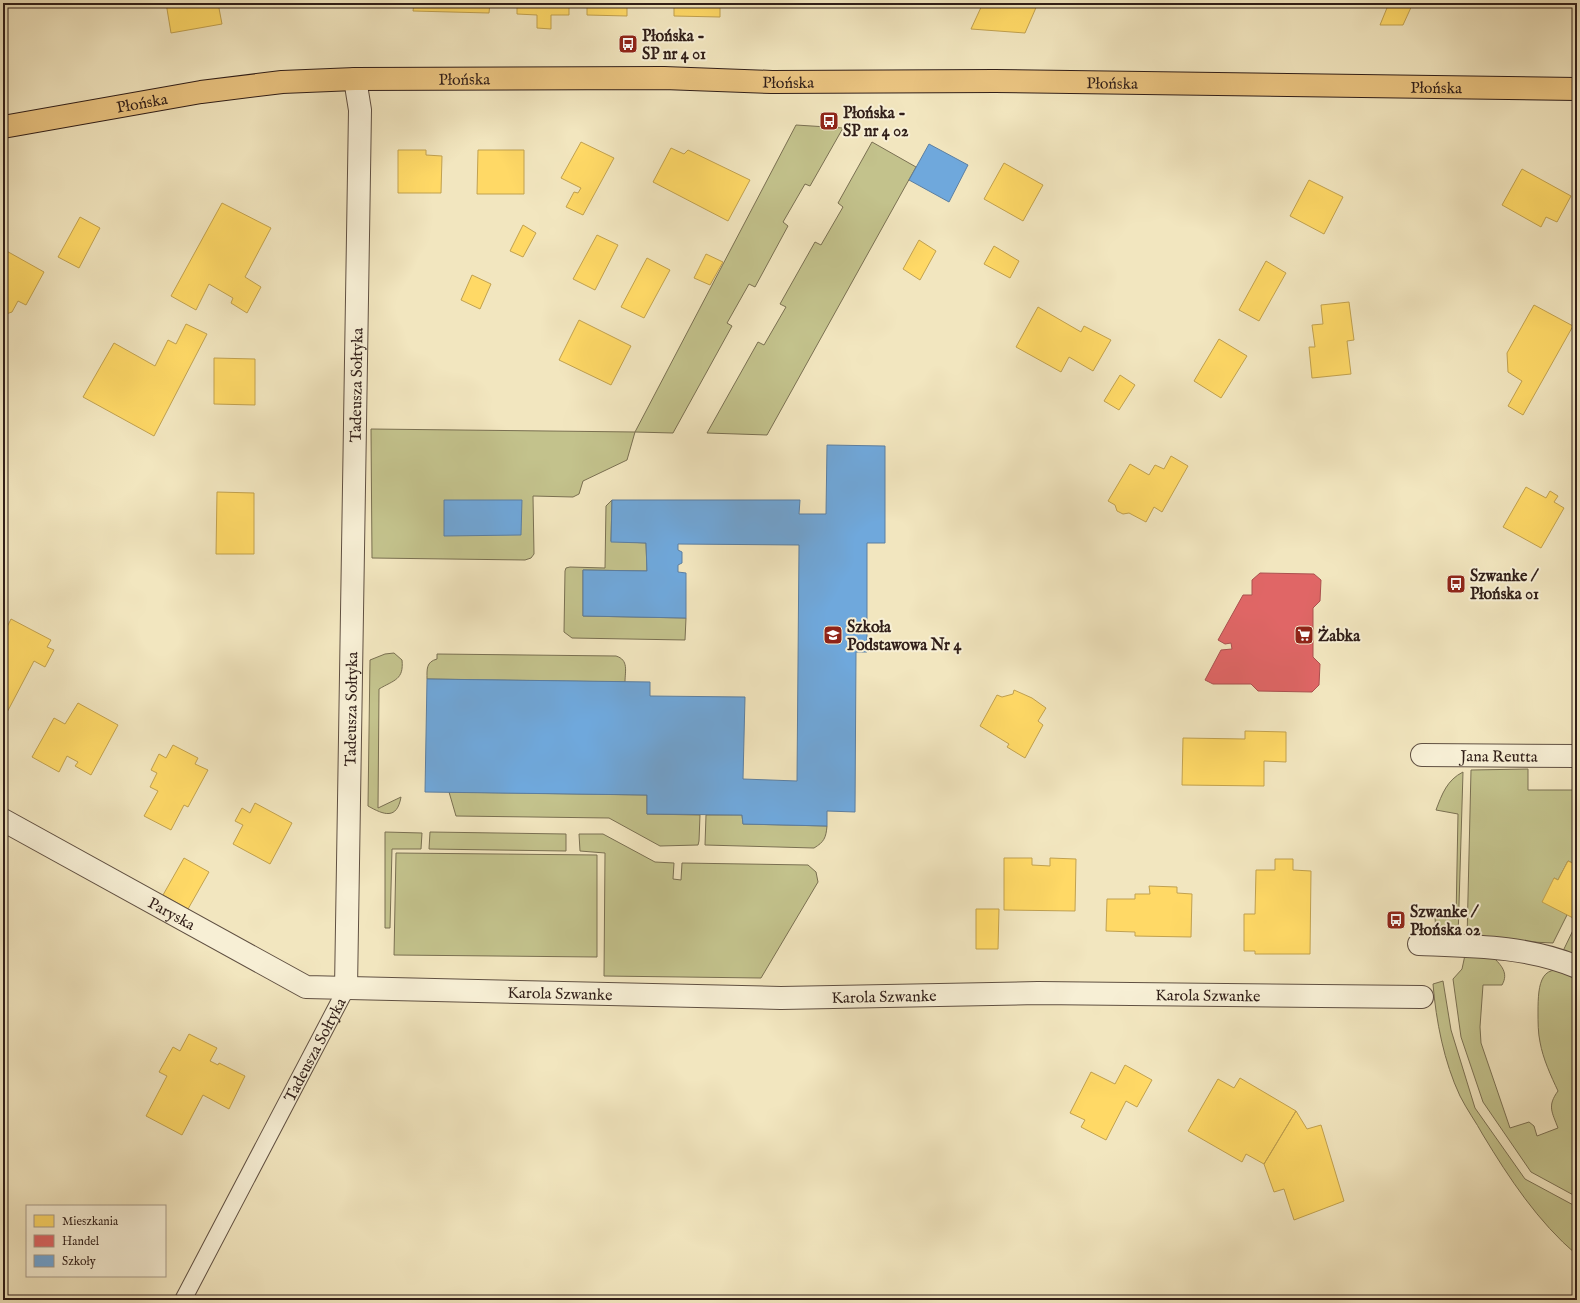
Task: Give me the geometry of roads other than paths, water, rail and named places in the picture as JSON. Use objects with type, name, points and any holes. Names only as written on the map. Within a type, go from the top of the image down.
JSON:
[{"type":"main road","name":"Płońska","points":[[3,127],[209,92],[282,82],[355,79],[664,78],[772,82],[995,81],[1577,89]]},
{"type":"street","name":"Tadeusza Sołtyka","points":[[346,988],[360,110],[355,79]]},
{"type":"street","name":"Jana Reutta","points":[[1422,755],[1577,756]]},
{"type":"street","name":"Paryska","points":[[3,820],[306,986],[346,988]]},
{"type":"street","points":[[1419,944],[1517,951],[1555,958],[1577,967]]},
{"type":"street","name":"Karola Szwanke","points":[[346,988],[781,998],[1038,993],[1422,997]]},
{"type":"lane","name":"Tadeusza Sołtyka","points":[[183,1300],[346,988]]},
{"type":"place","name":"Płońska - SP nr 4 01","points":[[628,44]]},
{"type":"place","name":"Płońska - SP nr 4 02","points":[[829,121]]},
{"type":"place","name":"Szwanke / Płońska 01","points":[[1456,584]]},
{"type":"place","name":"Szkoła Podstawowa Nr 4","points":[[833,635]]},
{"type":"place","name":"Żabka","points":[[1304,635]]},
{"type":"place","name":"Szwanke / Płońska 02","points":[[1396,920]]}]
